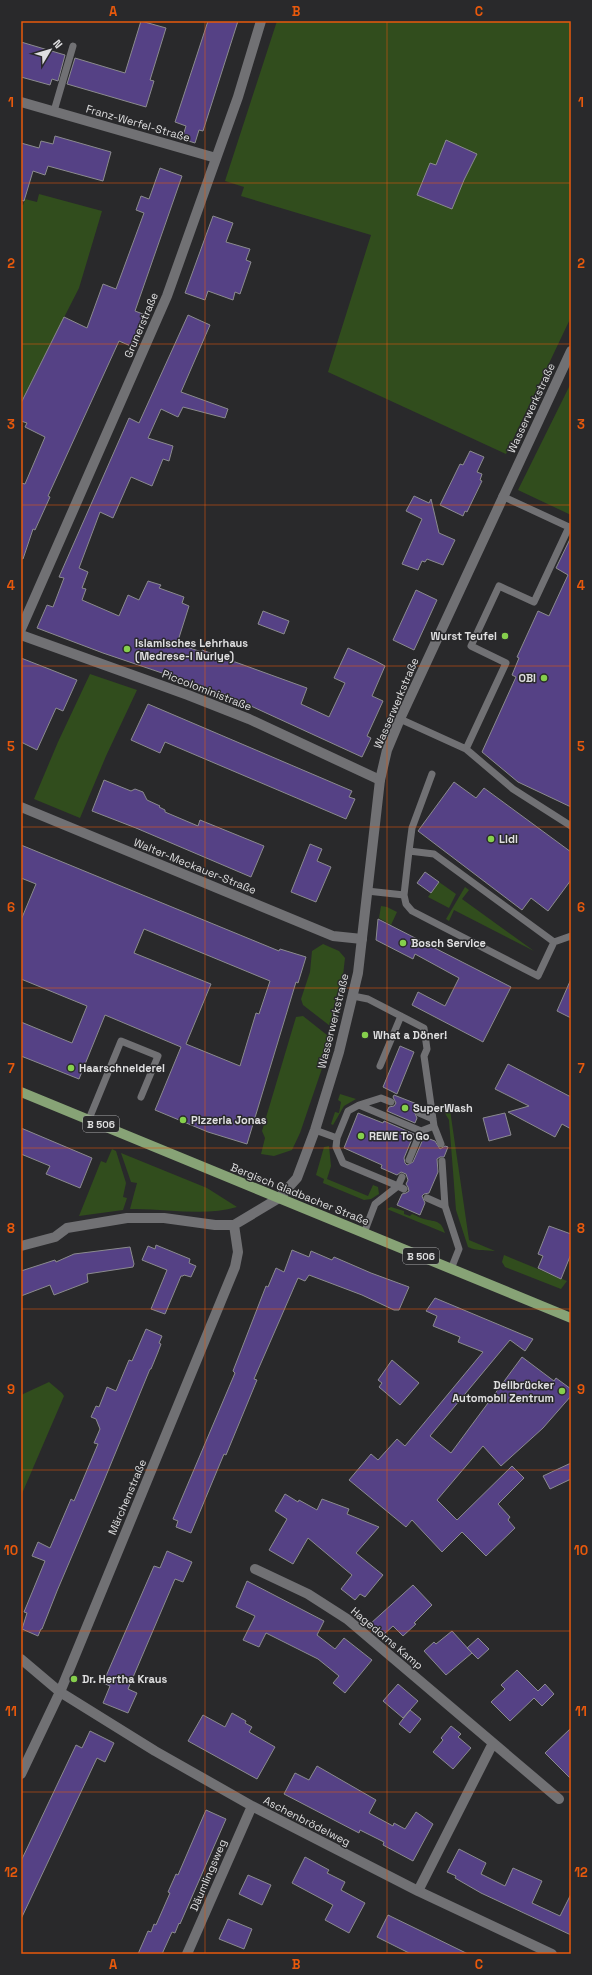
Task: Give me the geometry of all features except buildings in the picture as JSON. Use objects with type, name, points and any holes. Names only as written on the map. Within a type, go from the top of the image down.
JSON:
[{"type":"main road","name":"Bergisch Gladbacher Straße","points":[[21,1092],[571,1318]]},
{"type":"street","name":"Grunerstraße","points":[[21,629],[167,296],[238,97],[261,21]]},
{"type":"street","name":"Franz-Werfel-Straße","points":[[21,102],[216,158]]},
{"type":"street","name":"Wasserwerkstraße","points":[[234,1225],[279,1198],[297,1178],[315,1130],[339,1052],[353,996],[362,939],[380,780],[387,750],[400,718],[502,496],[571,351]]},
{"type":"street","name":"Piccoloministraße","points":[[21,635],[250,719],[380,780]]},
{"type":"street","name":"Walter-Meckauer-Straße","points":[[21,807],[333,936],[362,939]]},
{"type":"street","points":[[21,1246],[55,1236],[67,1228],[127,1218],[164,1218],[215,1225],[234,1225]]},
{"type":"street","name":"Märchenstraße","points":[[21,1774],[60,1692],[235,1267],[238,1252],[234,1225]]},
{"type":"street","name":"Hagedorns Kamp","points":[[255,1569],[308,1594],[347,1619],[559,1799]]},
{"type":"street","name":"Aschenbrödelweg","points":[[21,1659],[60,1692],[155,1751],[252,1806],[418,1891],[552,1954]]},
{"type":"street","points":[[418,1891],[493,1743]]},
{"type":"street","name":"Däumlingsweg","points":[[187,1954],[252,1806]]},
{"type":"lane","points":[[54,111],[73,46]]},
{"type":"lane","points":[[466,749],[506,663],[471,646],[499,586],[534,602],[570,528],[502,496]]},
{"type":"lane","points":[[400,718],[466,749],[513,790],[571,826]]},
{"type":"lane","points":[[432,774],[412,828],[404,895],[406,904],[412,911],[538,976],[554,942],[571,936]]},
{"type":"lane","points":[[409,851],[434,854],[554,942]]},
{"type":"lane","points":[[367,891],[404,895]]},
{"type":"lane","points":[[353,996],[368,999],[424,1028],[427,1049],[424,1056],[433,1123],[441,1144]]},
{"type":"lane","points":[[380,1066],[401,1016]]},
{"type":"lane","points":[[89,1119],[121,1041],[158,1056],[142,1097]]},
{"type":"lane","points":[[391,1102],[381,1098],[359,1105],[348,1111],[337,1138],[336,1147],[343,1163],[401,1187]]},
{"type":"lane","points":[[359,1105],[421,1131]]},
{"type":"lane","points":[[418,1113],[433,1123]]},
{"type":"lane","points":[[409,1160],[421,1131],[433,1123]]},
{"type":"lane","points":[[315,1130],[337,1138]]},
{"type":"lane","points":[[442,1162],[445,1206],[459,1249],[451,1269]]},
{"type":"lane","points":[[401,1187],[402,1177]]},
{"type":"lane","points":[[364,1233],[375,1204],[401,1187]]},
{"type":"lane","points":[[427,1198],[445,1206]]},
{"type":"green space","points":[[277,21],[571,21],[571,317],[506,454],[328,372],[371,235],[241,196],[244,187],[225,181]]},
{"type":"green space","points":[[39,194],[102,211],[79,288],[21,402],[21,205],[23,205],[25,199],[37,202]]},
{"type":"green space","points":[[571,383],[571,515],[518,490]]},
{"type":"green space","points":[[90,674],[137,690],[106,756],[80,818],[34,799],[58,742]]},
{"type":"green space","points":[[439,882],[456,894],[449,908],[428,897]]},
{"type":"green space","points":[[465,887],[469,890],[462,899],[534,951],[454,910],[449,921],[446,919]]},
{"type":"green space","points":[[381,906],[397,912],[391,925],[379,918]]},
{"type":"green space","points":[[323,944],[339,951],[345,958],[340,1001],[334,1029],[303,1005],[301,999],[310,972],[312,951]]},
{"type":"green space","points":[[303,1016],[332,1039],[300,1133],[292,1150],[274,1156],[261,1154],[265,1138],[262,1131],[296,1017]]},
{"type":"green space","points":[[340,1094],[356,1099],[344,1106],[333,1125],[331,1124],[335,1112],[339,1113],[341,1102],[338,1100]]},
{"type":"green space","points":[[449,1103],[469,1240],[495,1251],[478,1250],[468,1247],[456,1210],[449,1120],[440,1105]]},
{"type":"green space","points":[[329,1146],[331,1166],[327,1179],[368,1196],[373,1185],[378,1187],[379,1194],[371,1199],[364,1200],[323,1183],[324,1179],[316,1175],[324,1147]]},
{"type":"green space","points":[[112,1149],[116,1151],[126,1183],[123,1197],[127,1198],[123,1210],[79,1216],[101,1161],[106,1163]]},
{"type":"green space","points":[[121,1153],[207,1188],[237,1207],[224,1210],[198,1212],[130,1209],[137,1183],[131,1182]]},
{"type":"green space","points":[[391,1207],[404,1211],[404,1214],[410,1216],[412,1214],[422,1219],[438,1222],[442,1226],[445,1233],[387,1209]]},
{"type":"green space","points":[[504,1255],[567,1281],[561,1289],[505,1267],[502,1262]]},
{"type":"green space","points":[[49,1382],[64,1396],[21,1496],[21,1395]]},
{"type":"place","name":"Wurst Teufel","points":[[505,636]]},
{"type":"place","name":"Islamisches Lehrhaus (Medrese-i Nuriye)","points":[[127,649]]},
{"type":"place","name":"OBI","points":[[544,678]]},
{"type":"place","name":"Lidl","points":[[491,839]]},
{"type":"place","name":"Bosch Service","points":[[403,943]]},
{"type":"place","name":"What a Döner!","points":[[365,1035]]},
{"type":"place","name":"Haarschneiderei","points":[[71,1068]]},
{"type":"place","name":"SuperWash","points":[[405,1108]]},
{"type":"place","name":"Pizzeria Jonas","points":[[183,1120]]},
{"type":"place","name":"REWE To Go","points":[[361,1136]]},
{"type":"place","name":"Dellbrücker Automobil Zentrum","points":[[562,1391]]},
{"type":"place","name":"Dr. Hertha Kraus","points":[[74,1679]]}]
